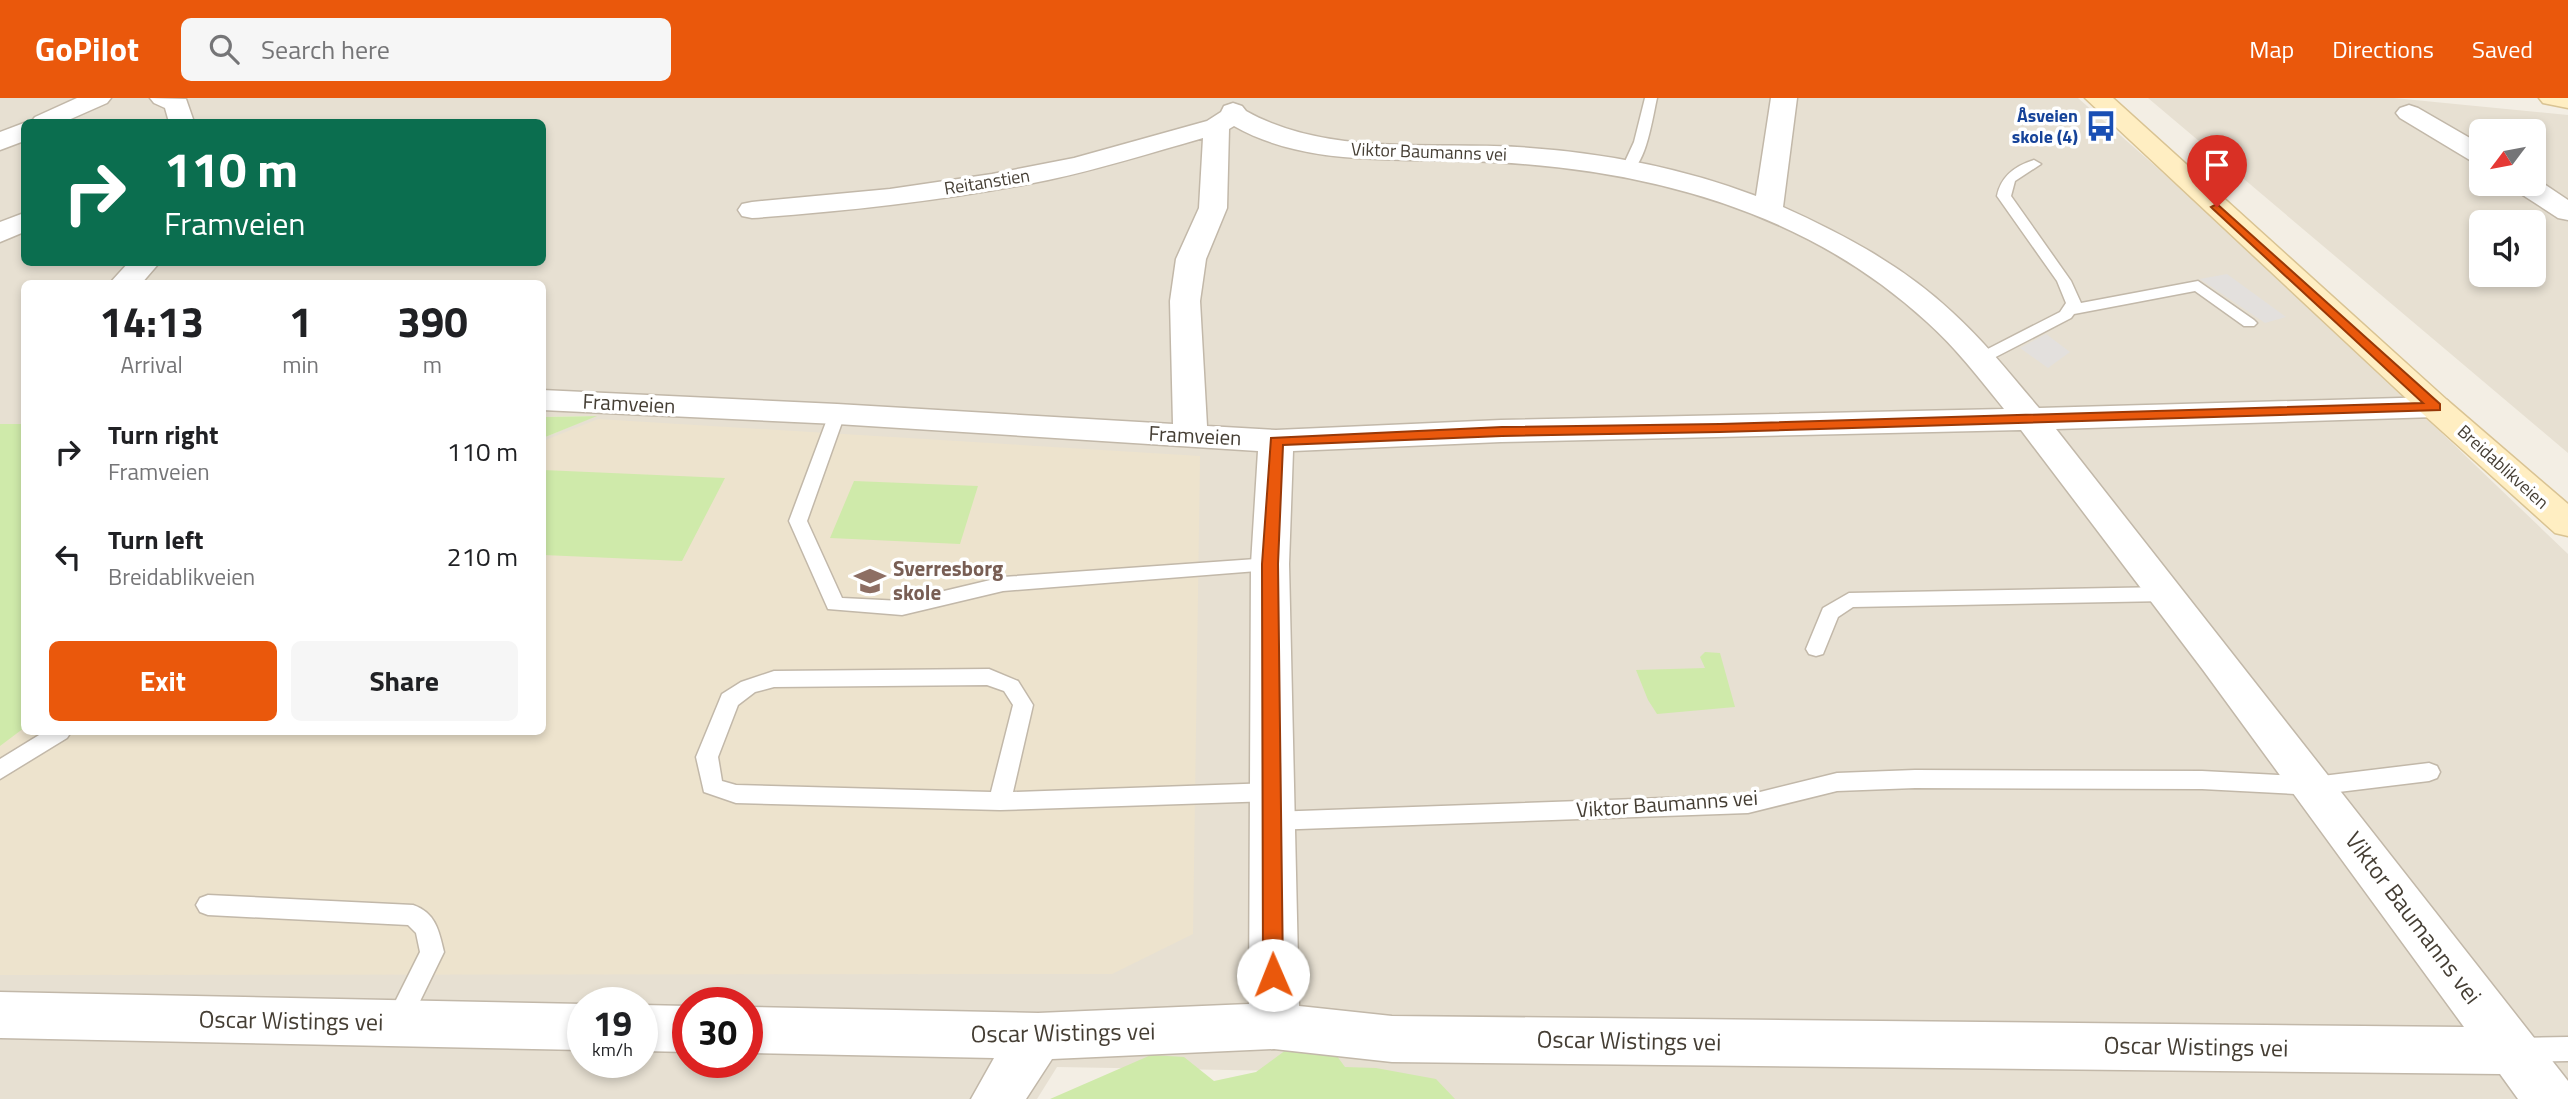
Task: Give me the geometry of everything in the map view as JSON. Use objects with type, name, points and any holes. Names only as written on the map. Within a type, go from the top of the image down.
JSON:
[{"type":"street","points":[[51,119],[98,98]]},
{"type":"street","points":[[163,98],[177,104],[180,119]]},
{"type":"street","points":[[1768,211],[1784,98]]},
{"type":"street","name":"Breidablikveien","points":[[2098,98],[2435,407],[2568,524]]},
{"type":"street","points":[[2552,98],[2568,100]]},
{"type":"street","points":[[1189,436],[1185,301],[1191,259],[1213,208],[1227,113]]},
{"type":"street","name":"Viktor Baumanns vei","points":[[1227,113],[1251,126],[1300,144],[1340,149],[1532,155],[1592,160],[1660,175],[1768,211],[1840,246],[1888,276],[1930,308],[1980,359],[2030,418],[2314,786],[2550,1099]]},
{"type":"street","name":"Reitanstien","points":[[752,210],[838,204],[1025,177],[1086,163],[1227,113]]},
{"type":"street","points":[[2409,113],[2469,148]]},
{"type":"street","points":[[2543,196],[2568,212]]},
{"type":"street","points":[[0,233],[21,222]]},
{"type":"street","points":[[128,280],[142,266]]},
{"type":"street","name":"Framveien","points":[[546,400],[837,414],[1276,441],[1502,431],[1720,428],[2435,407]]},
{"type":"street","points":[[1274,1026],[1270,564],[1276,441]]},
{"type":"street","name":"Oscar Wistings vei","points":[[0,1015],[567,1027]]},
{"type":"street","name":"Oscar Wistings vei","points":[[763,1030],[1038,1036],[1274,1026],[1391,1039],[2512,1051]]},
{"type":"street","points":[[997,1099],[1038,1036]]},
{"type":"lane","points":[[1629,168],[1642,142],[1651,98]]},
{"type":"lane","points":[[2034,164],[2014,173],[2005,183],[2004,196],[2064,281],[2074,303],[2071,310]]},
{"type":"lane","points":[[1980,359],[2071,310],[2198,286],[2249,323]]},
{"type":"lane","points":[[837,414],[798,521],[835,604],[902,608],[1003,584],[1270,564]]},
{"type":"lane","points":[[1816,649],[1830,613],[1849,600],[2167,594]]},
{"type":"lane","name":"Viktor Baumanns vei","points":[[1000,801],[1023,705],[1011,686],[989,677],[774,679],[748,687],[729,700],[707,757],[712,786],[736,794],[1000,801],[1271,806],[1748,804],[1837,782],[1915,779],[2202,780],[2314,786]]},
{"type":"lane","points":[[0,770],[55,735]]},
{"type":"lane","points":[[2314,786],[2429,772]]},
{"type":"lane","points":[[208,905],[413,915],[427,928],[432,952],[397,1023]]},
{"type":"lane","points":[[2512,1051],[2568,1049]]},
{"type":"shaded area","points":[[0,98],[2078,98],[2255,254],[2568,554],[2568,1099],[1422,1099],[1399,1073],[1057,1067],[1037,1099],[0,1099],[0,746],[21,734],[546,735],[546,437],[595,416],[546,417],[546,280],[21,280],[21,424],[0,424]]},
{"type":"shaded area","points":[[2148,98],[2394,98],[2568,115],[2568,453]]},
{"type":"shaded area","points":[[2227,274],[2286,317],[2265,323],[2200,279]]},
{"type":"shaded area","points":[[2046,334],[2070,352],[2048,368],[2020,348]]},
{"type":"shaded area","name":"Sverresborg skole","points":[[598,419],[1200,456],[1193,934],[1112,974],[0,975],[0,725],[21,708],[21,735],[546,735],[546,440]]},
{"type":"green space","points":[[597,416],[546,437],[546,417]]},
{"type":"green space","points":[[0,424],[21,424],[21,730],[0,746]]},
{"type":"green space","points":[[546,470],[725,478],[682,561],[546,555]]},
{"type":"green space","points":[[854,481],[978,486],[960,544],[830,538]]},
{"type":"green space","points":[[1705,652],[1720,653],[1735,707],[1657,714],[1636,670],[1705,668],[1700,657]]},
{"type":"green space","points":[[1328,1044],[1345,1067],[1376,1068],[1436,1079],[1455,1099],[1050,1099],[1151,1055],[1184,1057],[1214,1081],[1256,1072],[1290,1047]]},
{"type":"place","name":"Åsveien skole (4)","points":[[2101,126]]},
{"type":"place","name":"Sverresborg skole","points":[[870,581]]},
{"type":"route","points":[[1273,975],[1270,564],[1276,441],[1502,431],[1720,428],[2435,407],[2217,207]]}]
